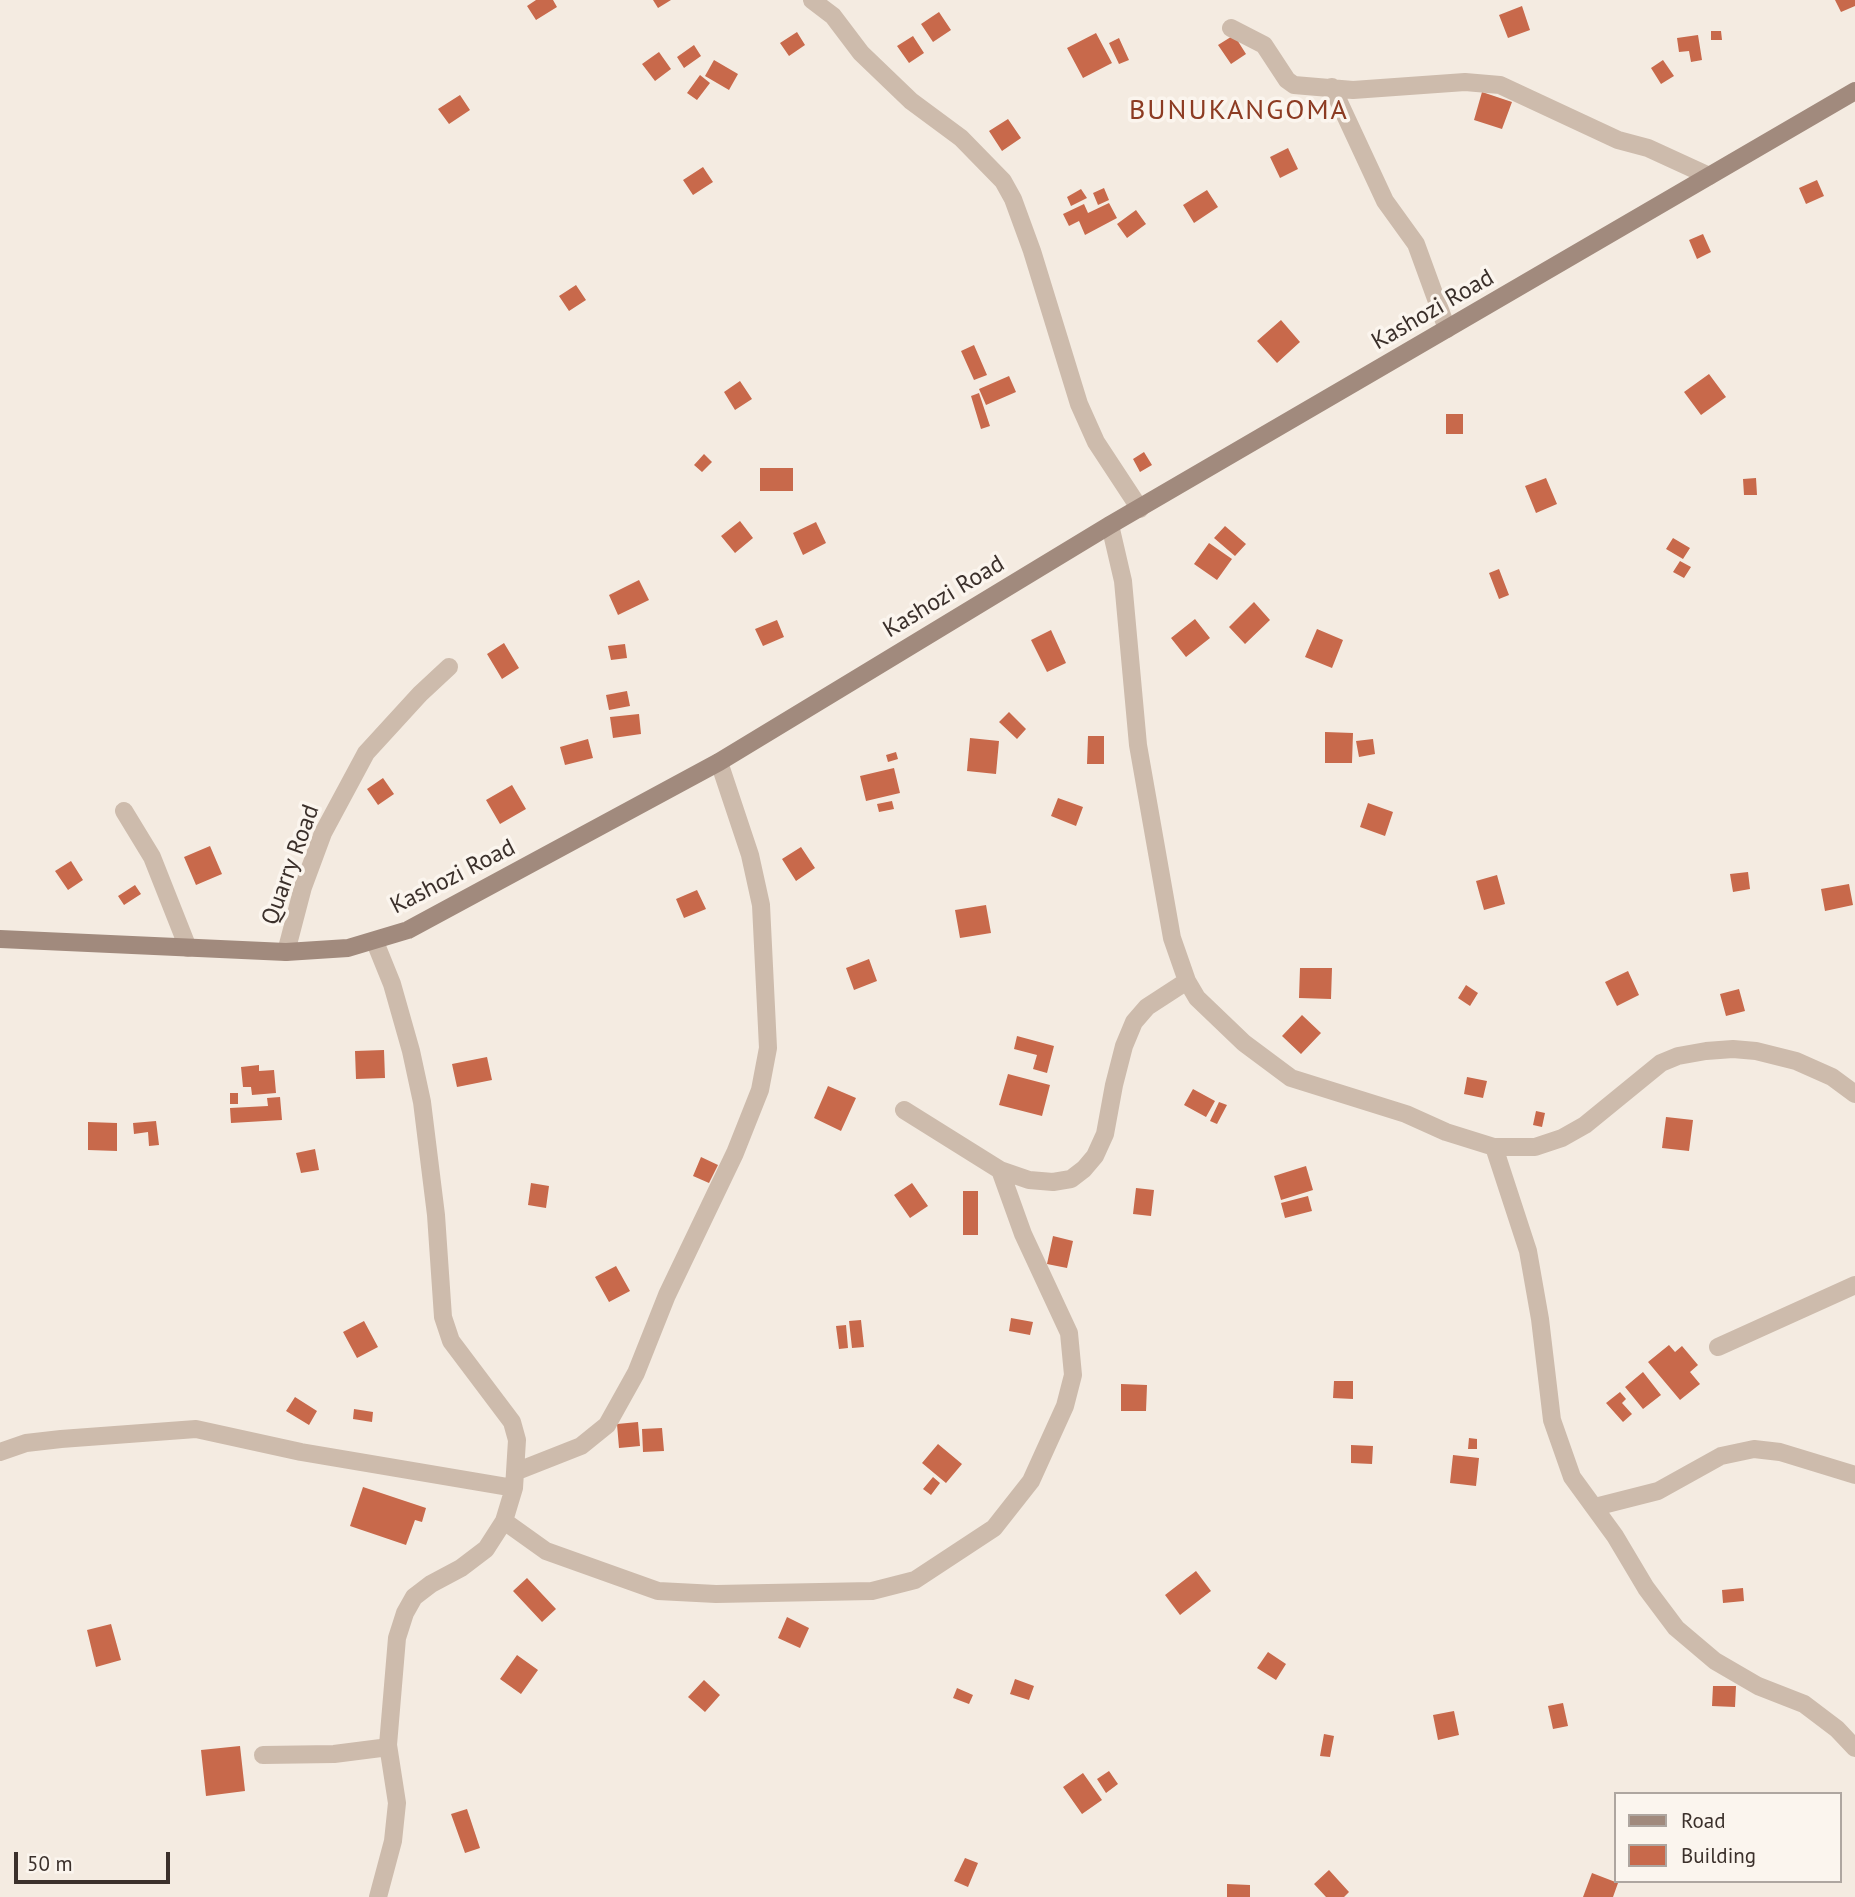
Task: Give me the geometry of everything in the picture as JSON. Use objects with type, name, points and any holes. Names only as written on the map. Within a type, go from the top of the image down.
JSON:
[{"type":"main road","name":"Kashozi Road","points":[[0,939],[286,952],[348,948],[408,930],[719,762],[1110,525],[1855,91]]},
{"type":"street","points":[[812,0],[833,16],[861,53],[911,101],[961,138],[1003,181],[1013,199],[1032,251],[1079,404],[1096,442],[1140,509]]},
{"type":"street","points":[[1231,28],[1264,45],[1287,80],[1294,85],[1353,90],[1465,82],[1500,85],[1618,140],[1648,148],[1709,176]]},
{"type":"street","points":[[1332,87],[1385,201],[1416,244],[1447,329]]},
{"type":"street","points":[[1110,525],[1123,582],[1142,768],[1172,938],[1187,981],[1197,998],[1244,1043],[1291,1078],[1406,1114],[1446,1132],[1494,1147],[1535,1147],[1562,1138],[1586,1125],[1661,1063],[1678,1056],[1706,1051],[1756,1051],[1796,1061],[1832,1077],[1855,1094]]},
{"type":"street","name":"Quarry Road","points":[[286,952],[303,887],[323,833],[366,753],[420,694],[449,667]]},
{"type":"street","points":[[0,1451],[26,1443],[61,1439],[196,1429],[301,1452],[515,1480],[581,1446],[607,1425],[636,1373],[667,1295],[735,1153],[760,1090],[768,1048],[761,905],[750,855],[719,762]]},
{"type":"street","points":[[124,811],[152,857],[188,948]]},
{"type":"street","points":[[375,942],[396,998],[422,1102],[436,1215],[443,1317],[451,1341],[512,1422],[517,1440],[515,1480],[504,1521],[486,1549],[414,1597],[405,1613],[397,1638],[388,1745],[397,1803],[393,1841],[377,1897]]},
{"type":"street","points":[[904,1110],[1000,1170],[1029,1180],[1053,1182],[1072,1179],[1084,1170],[1095,1156],[1105,1134],[1124,1046],[1133,1022],[1147,1007],[1187,981]]},
{"type":"street","points":[[1494,1147],[1528,1251],[1540,1319],[1552,1420],[1572,1477],[1676,1628],[1716,1661],[1758,1686],[1804,1703],[1837,1729],[1855,1748]]},
{"type":"street","points":[[504,1521],[546,1550],[646,1587],[658,1591],[716,1594],[872,1591],[915,1580],[995,1528],[1031,1481],[1066,1406],[1073,1375],[1069,1333],[1023,1234],[1000,1170]]},
{"type":"street","points":[[1718,1347],[1855,1285]]},
{"type":"street","points":[[1595,1507],[1658,1491],[1721,1456],[1754,1449],[1780,1452],[1855,1475]]},
{"type":"street","points":[[263,1755],[334,1754],[388,1745]]},
{"type":"building","points":[[536,0],[553,0],[557,7],[536,20],[527,6]]},
{"type":"building","points":[[653,0],[671,0],[658,8]]},
{"type":"building","points":[[1835,0],[1855,0],[1855,6],[1841,12]]},
{"type":"building","points":[[1522,6],[1530,30],[1508,38],[1499,15]]},
{"type":"building","points":[[939,12],[951,30],[933,42],[921,24]]},
{"type":"building","points":[[1711,31],[1721,31],[1722,40],[1711,40]]},
{"type":"building","points":[[797,32],[805,45],[789,56],[780,43]]},
{"type":"building","points":[[1096,33],[1112,63],[1083,78],[1067,48]]},
{"type":"building","points":[[1234,35],[1246,54],[1231,64],[1218,45]]},
{"type":"building","points":[[1698,35],[1702,60],[1691,62],[1689,51],[1679,52],[1677,38]]},
{"type":"building","points":[[913,36],[924,53],[909,63],[897,46]]},
{"type":"building","points":[[1119,38],[1129,60],[1119,64],[1109,43]]},
{"type":"building","points":[[694,45],[701,56],[684,68],[677,57]]},
{"type":"building","points":[[659,52],[671,69],[655,81],[642,64]]},
{"type":"building","points":[[714,60],[738,74],[729,90],[705,76]]},
{"type":"building","points":[[1663,60],[1674,76],[1661,84],[1651,68]]},
{"type":"building","points":[[700,75],[710,83],[697,100],[687,93]]},
{"type":"building","points":[[1482,92],[1512,102],[1502,129],[1474,120]]},
{"type":"building","points":[[460,95],[470,110],[449,124],[438,109]]},
{"type":"building","points":[[1008,119],[1021,138],[1002,151],[989,131]]},
{"type":"building","points":[[1288,148],[1298,169],[1280,178],[1270,157]]},
{"type":"building","points":[[703,167],[713,182],[693,195],[683,180]]},
{"type":"building","points":[[1817,180],[1824,196],[1806,204],[1799,188]]},
{"type":"building","points":[[1104,188],[1109,200],[1098,205],[1093,193]]},
{"type":"building","points":[[1081,189],[1087,198],[1071,206],[1067,197]]},
{"type":"building","points":[[1207,190],[1218,207],[1194,223],[1183,205]]},
{"type":"building","points":[[1109,203],[1117,218],[1085,235],[1079,221],[1069,226],[1063,214],[1084,204],[1088,213]]},
{"type":"building","points":[[1136,210],[1146,224],[1127,238],[1117,224]]},
{"type":"building","points":[[1703,234],[1711,252],[1697,259],[1689,240]]},
{"type":"building","points":[[576,285],[586,300],[569,311],[559,296]]},
{"type":"building","points":[[1281,320],[1300,342],[1277,363],[1257,341]]},
{"type":"building","points":[[974,345],[987,375],[974,380],[961,351]]},
{"type":"building","points":[[1709,374],[1726,397],[1701,415],[1684,392]]},
{"type":"building","points":[[1009,376],[1016,392],[986,405],[979,389]]},
{"type":"building","points":[[740,381],[752,399],[735,410],[724,392]]},
{"type":"building","points":[[979,393],[990,426],[981,429],[971,396]]},
{"type":"building","points":[[1446,414],[1463,414],[1463,434],[1446,434]]},
{"type":"building","points":[[1144,452],[1152,465],[1140,472],[1133,459]]},
{"type":"building","points":[[704,454],[712,462],[702,472],[694,465]]},
{"type":"building","points":[[760,468],[793,468],[793,491],[760,491]]},
{"type":"building","points":[[1546,478],[1557,504],[1536,513],[1525,486]]},
{"type":"building","points":[[1756,478],[1757,495],[1744,495],[1743,479]]},
{"type":"building","points":[[740,521],[753,538],[735,553],[721,536]]},
{"type":"building","points":[[816,522],[826,543],[803,555],[793,533]]},
{"type":"building","points":[[1225,526],[1246,544],[1235,556],[1214,538]]},
{"type":"building","points":[[1673,538],[1690,548],[1683,559],[1666,549]]},
{"type":"building","points":[[1209,543],[1232,559],[1217,580],[1194,564]]},
{"type":"building","points":[[1680,561],[1691,567],[1684,578],[1673,572]]},
{"type":"building","points":[[1499,569],[1509,595],[1499,599],[1489,573]]},
{"type":"building","points":[[639,580],[649,600],[618,615],[609,595]]},
{"type":"building","points":[[1254,602],[1270,620],[1245,644],[1229,627]]},
{"type":"building","points":[[1195,619],[1210,638],[1186,657],[1171,638]]},
{"type":"building","points":[[777,620],[784,637],[763,646],[755,629]]},
{"type":"building","points":[[1317,629],[1343,640],[1332,668],[1305,657]]},
{"type":"building","points":[[1051,630],[1066,663],[1047,672],[1031,640]]},
{"type":"building","points":[[504,643],[519,668],[502,679],[487,654]]},
{"type":"building","points":[[625,644],[627,658],[611,660],[608,646]]},
{"type":"building","points":[[627,691],[630,706],[609,710],[606,695]]},
{"type":"building","points":[[1009,712],[1026,729],[1017,739],[999,722]]},
{"type":"building","points":[[639,714],[641,734],[613,738],[610,717]]},
{"type":"building","points":[[1325,732],[1353,733],[1352,763],[1325,763]]},
{"type":"building","points":[[1088,736],[1104,736],[1104,764],[1087,764]]},
{"type":"building","points":[[970,738],[999,741],[996,774],[967,771]]},
{"type":"building","points":[[588,739],[593,758],[565,765],[560,747]]},
{"type":"building","points":[[1373,739],[1375,754],[1359,757],[1356,741]]},
{"type":"building","points":[[896,752],[898,759],[888,762],[886,755]]},
{"type":"building","points":[[894,768],[900,793],[866,801],[860,776]]},
{"type":"building","points":[[383,778],[394,794],[378,805],[367,789]]},
{"type":"building","points":[[512,785],[526,809],[500,824],[486,800]]},
{"type":"building","points":[[1058,798],[1083,807],[1076,826],[1051,816]]},
{"type":"building","points":[[892,801],[894,809],[879,812],[877,804]]},
{"type":"building","points":[[1368,803],[1393,812],[1385,836],[1360,827]]},
{"type":"building","points":[[210,846],[222,874],[196,885],[184,857]]},
{"type":"building","points":[[801,847],[815,868],[796,881],[782,859]]},
{"type":"building","points":[[71,861],[83,880],[68,890],[55,871]]},
{"type":"building","points":[[1748,872],[1750,889],[1733,892],[1730,874]]},
{"type":"building","points":[[1497,875],[1505,904],[1484,910],[1476,881]]},
{"type":"building","points":[[1849,884],[1853,905],[1825,911],[1821,889]]},
{"type":"building","points":[[135,885],[141,894],[124,905],[118,896]]},
{"type":"building","points":[[697,890],[706,909],[684,918],[676,899]]},
{"type":"building","points":[[986,905],[991,933],[960,938],[955,910]]},
{"type":"building","points":[[869,959],[877,981],[854,990],[846,968]]},
{"type":"building","points":[[1300,968],[1332,968],[1331,999],[1299,998]]},
{"type":"building","points":[[1628,971],[1639,995],[1617,1006],[1605,982]]},
{"type":"building","points":[[1466,985],[1478,993],[1470,1006],[1458,998]]},
{"type":"building","points":[[1739,989],[1745,1011],[1726,1016],[1720,994]]},
{"type":"building","points":[[1302,1015],[1321,1033],[1301,1054],[1282,1036]]},
{"type":"building","points":[[1017,1036],[1054,1046],[1047,1073],[1033,1069],[1037,1055],[1014,1049]]},
{"type":"building","points":[[384,1050],[385,1078],[356,1079],[355,1051]]},
{"type":"building","points":[[487,1057],[492,1080],[457,1087],[452,1064]]},
{"type":"building","points":[[259,1065],[259,1071],[274,1070],[276,1093],[252,1095],[251,1087],[243,1087],[241,1067]]},
{"type":"building","points":[[1008,1074],[1050,1085],[1042,1116],[999,1105]]},
{"type":"building","points":[[1467,1077],[1487,1081],[1483,1098],[1464,1094]]},
{"type":"building","points":[[828,1086],[856,1098],[841,1131],[814,1118]]},
{"type":"building","points":[[1193,1089],[1215,1101],[1206,1117],[1184,1105]]},
{"type":"building","points":[[230,1093],[238,1093],[238,1104],[230,1104]]},
{"type":"building","points":[[280,1097],[282,1120],[231,1123],[230,1108],[268,1106],[267,1098]]},
{"type":"building","points":[[1219,1102],[1227,1105],[1217,1124],[1210,1121]]},
{"type":"building","points":[[1536,1111],[1545,1113],[1542,1127],[1533,1125]]},
{"type":"building","points":[[1666,1117],[1693,1120],[1689,1151],[1662,1148]]},
{"type":"building","points":[[156,1121],[159,1145],[149,1146],[148,1132],[134,1134],[133,1123]]},
{"type":"building","points":[[88,1122],[117,1123],[117,1151],[88,1150]]},
{"type":"building","points":[[315,1149],[319,1170],[301,1173],[296,1153]]},
{"type":"building","points":[[701,1157],[718,1165],[709,1183],[693,1176]]},
{"type":"building","points":[[1306,1166],[1313,1190],[1281,1200],[1274,1176]]},
{"type":"building","points":[[531,1183],[549,1186],[546,1208],[528,1205]]},
{"type":"building","points":[[912,1183],[928,1206],[910,1218],[894,1195]]},
{"type":"building","points":[[1136,1188],[1154,1190],[1151,1216],[1133,1214]]},
{"type":"building","points":[[963,1191],[978,1191],[978,1235],[963,1235]]},
{"type":"building","points":[[1308,1196],[1312,1211],[1285,1218],[1281,1203]]},
{"type":"building","points":[[1053,1236],[1073,1241],[1067,1268],[1047,1264]]},
{"type":"building","points":[[616,1266],[630,1291],[609,1302],[595,1277]]},
{"type":"building","points":[[1011,1318],[1033,1322],[1030,1335],[1009,1331]]},
{"type":"building","points":[[861,1320],[864,1347],[852,1348],[849,1321]]},
{"type":"building","points":[[364,1321],[378,1347],[357,1358],[343,1332]]},
{"type":"building","points":[[846,1325],[848,1348],[839,1349],[836,1326]]},
{"type":"building","points":[[1669,1345],[1675,1352],[1682,1346],[1698,1365],[1690,1372],[1700,1384],[1680,1400],[1648,1362]]},
{"type":"building","points":[[1643,1372],[1661,1395],[1643,1409],[1625,1387]]},
{"type":"building","points":[[1334,1381],[1353,1381],[1353,1399],[1333,1398]]},
{"type":"building","points":[[1121,1384],[1147,1385],[1146,1411],[1121,1411]]},
{"type":"building","points":[[1620,1392],[1626,1399],[1622,1403],[1632,1414],[1623,1422],[1606,1403]]},
{"type":"building","points":[[295,1397],[317,1411],[309,1425],[286,1411]]},
{"type":"building","points":[[354,1409],[373,1412],[372,1422],[353,1419]]},
{"type":"building","points":[[638,1422],[640,1446],[619,1448],[617,1424]]},
{"type":"building","points":[[662,1428],[664,1451],[643,1452],[642,1429]]},
{"type":"building","points":[[1469,1438],[1477,1439],[1477,1449],[1468,1449]]},
{"type":"building","points":[[938,1444],[962,1464],[946,1483],[922,1463]]},
{"type":"building","points":[[1351,1445],[1373,1446],[1372,1464],[1351,1463]]},
{"type":"building","points":[[1453,1455],[1479,1458],[1476,1486],[1450,1483]]},
{"type":"building","points":[[933,1477],[940,1483],[931,1495],[923,1489]]},
{"type":"building","points":[[363,1487],[426,1508],[422,1522],[415,1520],[406,1545],[350,1526]]},
{"type":"building","points":[[1196,1571],[1211,1591],[1180,1615],[1165,1595]]},
{"type":"building","points":[[527,1578],[556,1609],[542,1622],[513,1591]]},
{"type":"building","points":[[1743,1588],[1744,1601],[1723,1603],[1722,1590]]},
{"type":"building","points":[[787,1617],[809,1628],[800,1648],[778,1638]]},
{"type":"building","points":[[111,1624],[121,1660],[96,1667],[87,1630]]},
{"type":"building","points":[[1268,1652],[1286,1664],[1276,1680],[1257,1668]]},
{"type":"building","points":[[517,1655],[538,1670],[521,1694],[500,1679]]},
{"type":"building","points":[[1015,1679],[1034,1686],[1029,1700],[1010,1694]]},
{"type":"building","points":[[704,1680],[720,1695],[705,1712],[688,1697]]},
{"type":"building","points":[[1713,1686],[1736,1686],[1735,1707],[1712,1706]]},
{"type":"building","points":[[957,1688],[973,1695],[969,1704],[953,1698]]},
{"type":"building","points":[[1563,1703],[1568,1726],[1553,1729],[1548,1706]]},
{"type":"building","points":[[1454,1711],[1459,1735],[1438,1740],[1433,1715]]},
{"type":"building","points":[[1324,1734],[1334,1736],[1330,1757],[1320,1756]]},
{"type":"building","points":[[240,1746],[245,1791],[206,1796],[201,1750]]},
{"type":"building","points":[[1109,1771],[1118,1784],[1106,1793],[1097,1779]]},
{"type":"building","points":[[1083,1773],[1102,1800],[1082,1814],[1063,1787]]},
{"type":"building","points":[[467,1809],[480,1848],[465,1853],[451,1814]]},
{"type":"building","points":[[965,1858],[978,1863],[968,1887],[954,1881]]},
{"type":"building","points":[[1329,1870],[1349,1892],[1344,1897],[1326,1897],[1314,1884]]},
{"type":"building","points":[[1592,1873],[1618,1883],[1613,1897],[1583,1897]]},
{"type":"building","points":[[1227,1884],[1250,1885],[1250,1897],[1227,1897]]},
{"type":"district","name":"BUNUKANGOMA","points":[[1239,111]]}]
